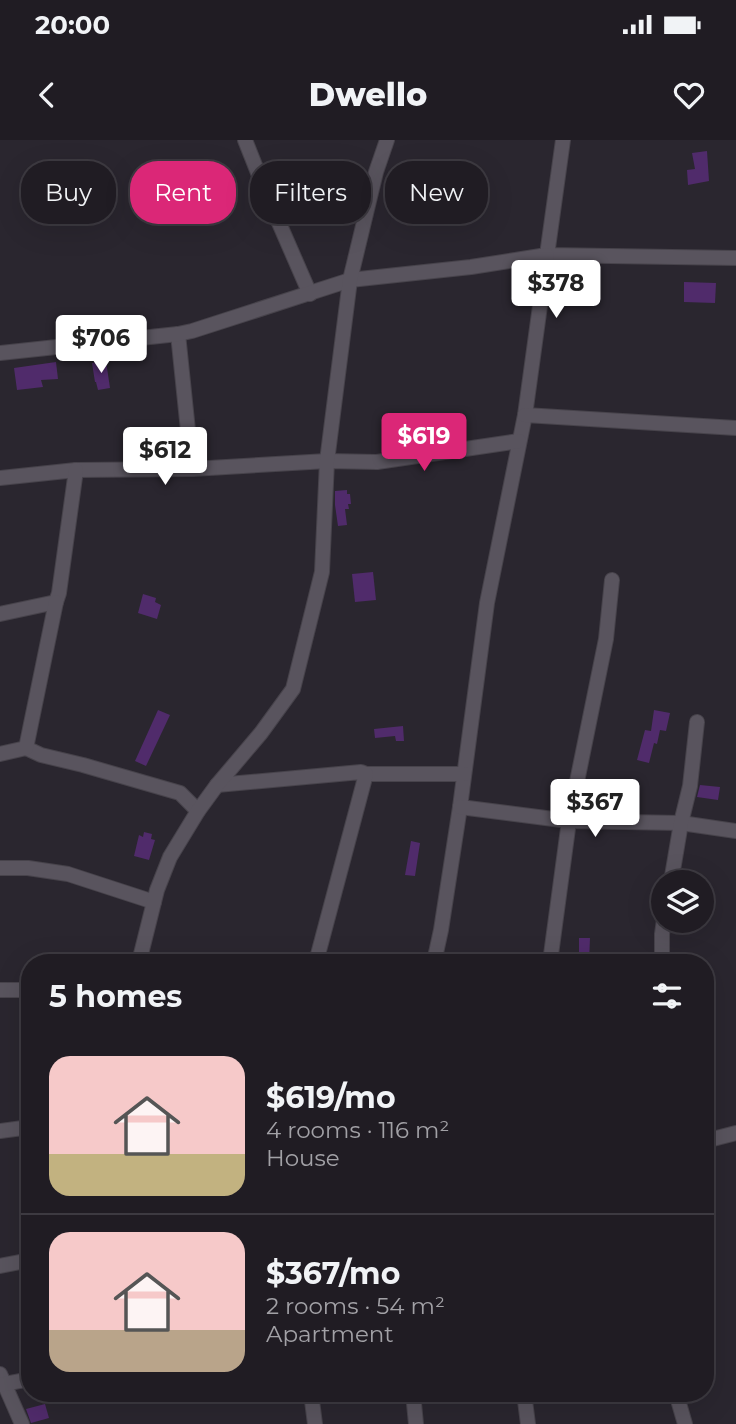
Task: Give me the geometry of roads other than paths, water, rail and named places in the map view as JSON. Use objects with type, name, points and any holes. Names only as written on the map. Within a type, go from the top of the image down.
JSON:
[{"type":"street","points":[[246,140],[310,294]]},
{"type":"street","points":[[142,954],[162,874],[170,857],[217,785],[261,733],[293,689],[322,572],[327,461],[350,280],[376,172],[387,140]]},
{"type":"street","points":[[436,954],[460,807],[487,603],[525,415],[562,140]]},
{"type":"street","points":[[0,353],[178,334],[350,280],[471,267],[547,255],[736,258]]},
{"type":"street","points":[[178,334],[192,469]]},
{"type":"street","points":[[525,415],[736,428]]},
{"type":"street","points":[[1,481],[76,470],[192,469],[327,461],[377,462],[519,441]]},
{"type":"street","points":[[26,748],[59,593],[76,470]]},
{"type":"street","points":[[551,954],[569,821],[606,639],[612,580]]},
{"type":"street","points":[[0,614],[56,602]]},
{"type":"street","points":[[673,870],[690,786],[697,722]]},
{"type":"street","points":[[0,754],[26,748],[41,755],[180,793],[198,811]]},
{"type":"street","points":[[217,785],[361,772],[464,774]]},
{"type":"street","points":[[318,954],[366,774]]},
{"type":"street","points":[[460,807],[569,821],[681,823],[736,831]]},
{"type":"street","points":[[0,868],[28,868],[68,874],[154,902]]},
{"type":"street","points":[[662,933],[662,954]]},
{"type":"street","points":[[0,990],[21,990]]},
{"type":"street","points":[[0,1131],[21,1128]]},
{"type":"street","points":[[714,1139],[736,1133]]},
{"type":"street","points":[[0,1266],[21,1262]]},
{"type":"street","points":[[21,1380],[2,1381],[22,1424]]},
{"type":"street","points":[[312,1402],[315,1424]]},
{"type":"street","points":[[414,1402],[416,1424]]},
{"type":"street","points":[[525,1402],[528,1424]]},
{"type":"street","points":[[679,1402],[685,1424]]}]
